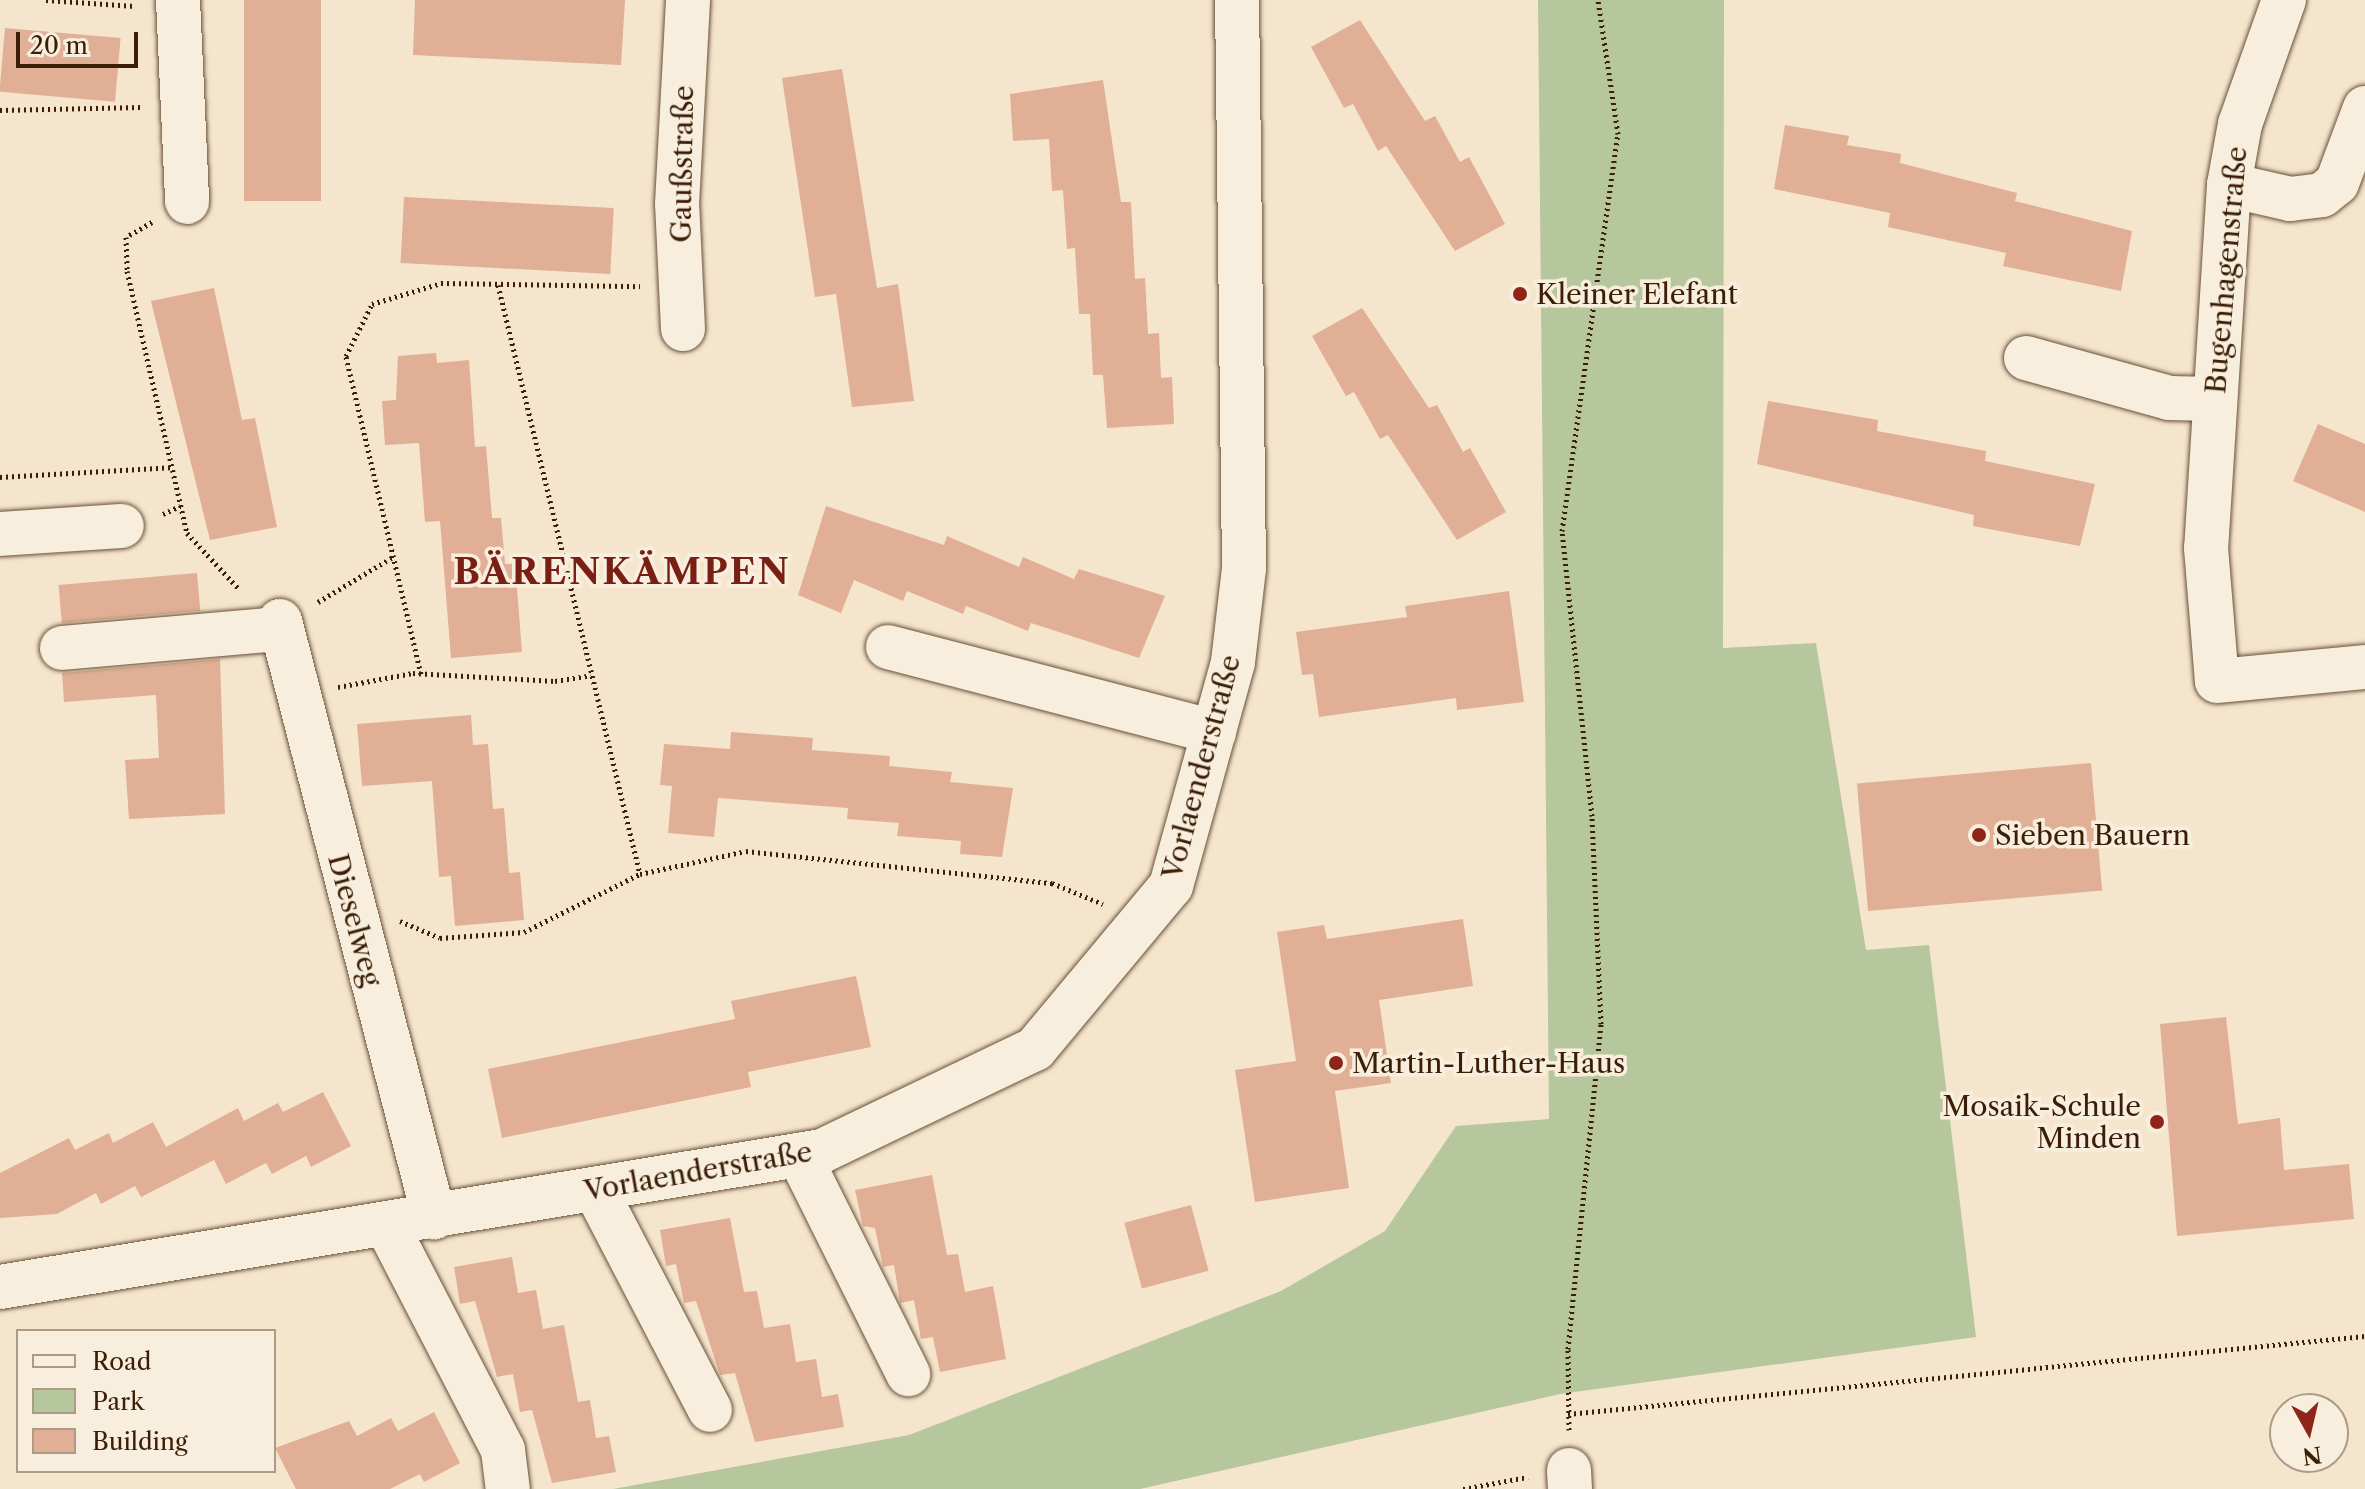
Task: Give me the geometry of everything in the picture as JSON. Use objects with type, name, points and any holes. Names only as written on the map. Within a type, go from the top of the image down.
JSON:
[{"type":"street","name":"Gaußstraße","points":[[683,329],[681,283],[688,0]]},
{"type":"street","name":"Vorlaenderstraße","points":[[0,1287],[822,1151],[1035,1049],[1171,886],[1233,662],[1244,569],[1237,0]]},
{"type":"street","name":"Bugenhagenstraße","points":[[2284,0],[2240,124],[2229,185],[2206,548],[2217,681],[2365,667]]},
{"type":"street","points":[[179,4],[187,202]]},
{"type":"street","points":[[2229,185],[2290,199],[2322,195],[2337,183],[2365,108]]},
{"type":"street","points":[[2026,358],[2169,398],[2215,399]]},
{"type":"street","points":[[0,534],[122,526]]},
{"type":"street","points":[[62,648],[280,625]]},
{"type":"street","name":"Dieselweg","points":[[280,625],[297,703],[434,1217]]},
{"type":"street","points":[[888,647],[1214,732]]},
{"type":"street","points":[[799,1155],[908,1374]]},
{"type":"street","points":[[595,1189],[710,1410]]},
{"type":"street","points":[[386,1224],[503,1450],[508,1489]]},
{"type":"path","points":[[46,0],[179,4]]},
{"type":"path","points":[[1463,1489],[1570,1480],[1568,1349],[1601,1024],[1592,816],[1562,531],[1618,134],[1598,0]]},
{"type":"path","points":[[0,110],[183,106]]},
{"type":"path","points":[[187,202],[126,237],[127,271],[187,533],[212,568],[280,625],[393,557]]},
{"type":"path","points":[[421,674],[346,356],[372,304],[441,283],[603,290],[681,283]]},
{"type":"path","points":[[498,285],[640,874]]},
{"type":"path","points":[[0,477],[171,467]]},
{"type":"path","points":[[297,703],[343,684],[421,674],[555,681],[591,675]]},
{"type":"path","points":[[357,927],[404,920],[440,938],[524,932],[640,874],[746,851],[1052,883],[1114,909],[1136,928]]},
{"type":"path","points":[[1568,1414],[2365,1336]]},
{"type":"green space","points":[[1538,0],[1724,0],[1723,648],[1816,643],[1866,950],[1929,945],[1976,1337],[1560,1394],[1140,1489],[613,1489],[909,1435],[1281,1291],[1385,1231],[1456,1126],[1549,1119]]},
{"type":"building","points":[[244,0],[321,0],[321,201],[244,201]]},
{"type":"building","points":[[415,0],[625,0],[621,65],[413,55]]},
{"type":"building","points":[[1360,20],[1425,121],[1435,116],[1460,162],[1469,157],[1505,224],[1455,251],[1386,146],[1378,151],[1353,104],[1344,108],[1311,47]]},
{"type":"building","points":[[5,28],[121,38],[115,102],[0,92]]},
{"type":"building","points":[[842,69],[877,288],[898,284],[914,401],[852,407],[836,294],[815,297],[782,78]]},
{"type":"building","points":[[1103,80],[1121,202],[1131,202],[1135,279],[1145,278],[1148,334],[1159,333],[1161,378],[1172,377],[1174,424],[1107,428],[1103,375],[1093,375],[1090,314],[1079,314],[1075,248],[1067,249],[1063,190],[1052,191],[1049,139],[1013,141],[1010,94]]},
{"type":"building","points":[[1785,125],[1849,136],[1847,145],[1901,154],[1900,163],[2017,193],[2015,201],[2132,231],[2121,291],[2003,266],[2006,253],[1888,227],[1890,213],[1774,189]]},
{"type":"building","points":[[404,197],[614,208],[610,274],[401,263]]},
{"type":"building","points":[[214,288],[242,420],[255,418],[277,527],[210,540],[151,301]]},
{"type":"building","points":[[1362,308],[1429,408],[1437,405],[1463,452],[1470,448],[1506,512],[1457,540],[1388,435],[1380,439],[1354,392],[1346,396],[1312,336]]},
{"type":"building","points":[[436,353],[437,363],[469,360],[475,447],[486,446],[492,518],[501,518],[505,564],[515,564],[522,652],[451,658],[440,521],[425,522],[419,443],[385,445],[382,401],[396,400],[398,356]]},
{"type":"building","points":[[1768,401],[1878,420],[1877,431],[1986,451],[1985,461],[2095,484],[2080,546],[1973,526],[1974,515],[1757,464]]},
{"type":"building","points":[[2318,424],[2365,444],[2365,512],[2293,481]]},
{"type":"building","points":[[826,506],[944,545],[947,536],[1019,567],[1023,557],[1074,579],[1079,569],[1165,596],[1139,658],[1031,623],[1028,631],[966,606],[963,614],[907,591],[903,601],[854,580],[841,613],[798,595]]},
{"type":"building","points":[[197,573],[200,611],[62,623],[59,585]]},
{"type":"building","points":[[1509,591],[1524,702],[1457,710],[1456,698],[1319,717],[1313,674],[1302,675],[1296,632],[1407,617],[1405,606]]},
{"type":"building","points":[[220,659],[225,814],[129,819],[125,760],[159,758],[156,695],[64,702],[62,673]]},
{"type":"building","points":[[471,715],[473,745],[488,744],[493,809],[504,808],[509,873],[520,872],[524,920],[455,926],[451,876],[439,877],[432,781],[362,786],[357,724]]},
{"type":"building","points":[[731,732],[813,738],[812,750],[890,756],[889,766],[952,772],[950,782],[1013,788],[1002,857],[960,854],[961,841],[897,836],[899,823],[847,819],[848,808],[718,798],[714,837],[668,833],[672,786],[660,785],[664,744],[730,749]]},
{"type":"building","points":[[2091,763],[2102,891],[1868,911],[1857,783]]},
{"type":"building","name":"Martin-Luther-Haus","points":[[1463,919],[1473,986],[1379,1000],[1391,1083],[1335,1091],[1349,1188],[1255,1202],[1235,1070],[1296,1061],[1277,932],[1324,925],[1327,939]]},
{"type":"building","points":[[856,976],[871,1047],[748,1072],[751,1087],[502,1138],[488,1069],[735,1019],[731,1001]]},
{"type":"building","points":[[2226,1017],[2238,1124],[2280,1118],[2284,1170],[2349,1164],[2354,1219],[2177,1236],[2160,1024]]},
{"type":"building","points":[[323,1092],[351,1146],[311,1167],[306,1156],[272,1174],[266,1163],[226,1184],[214,1160],[141,1197],[135,1186],[101,1204],[96,1193],[57,1214],[0,1218],[0,1173],[69,1138],[75,1150],[109,1133],[113,1143],[153,1122],[166,1147],[238,1108],[244,1121],[278,1103],[283,1112]]},
{"type":"building","points":[[932,1175],[947,1255],[958,1254],[965,1292],[993,1286],[1006,1359],[940,1372],[933,1337],[921,1339],[914,1300],[900,1303],[894,1265],[883,1267],[875,1228],[863,1226],[855,1190]]},
{"type":"building","points":[[1191,1205],[1209,1271],[1142,1289],[1124,1223]]},
{"type":"building","points":[[730,1218],[744,1292],[757,1291],[764,1328],[790,1324],[796,1362],[816,1359],[822,1397],[838,1394],[844,1427],[755,1442],[735,1373],[720,1375],[696,1301],[684,1303],[676,1264],[666,1266],[660,1230]]},
{"type":"building","points":[[512,1257],[518,1293],[536,1290],[543,1329],[564,1325],[578,1402],[590,1400],[596,1438],[609,1436],[616,1472],[552,1483],[532,1410],[520,1412],[513,1374],[497,1377],[475,1301],[460,1304],[454,1267]]},
{"type":"building","points":[[434,1412],[460,1463],[424,1482],[420,1474],[390,1489],[296,1489],[276,1450],[349,1421],[357,1436],[391,1418],[398,1431]]},
{"type":"place","name":"Kleiner Elefant","points":[[1520,294]]},
{"type":"place","name":"Sieben Bauern","points":[[1979,835]]},
{"type":"place","name":"Martin-Luther-Haus","points":[[1336,1063]]},
{"type":"place","name":"Mosaik-Schule Minden","points":[[2157,1122]]},
{"type":"district","name":"BÄRENKÄMPEN","points":[[622,572]]}]
